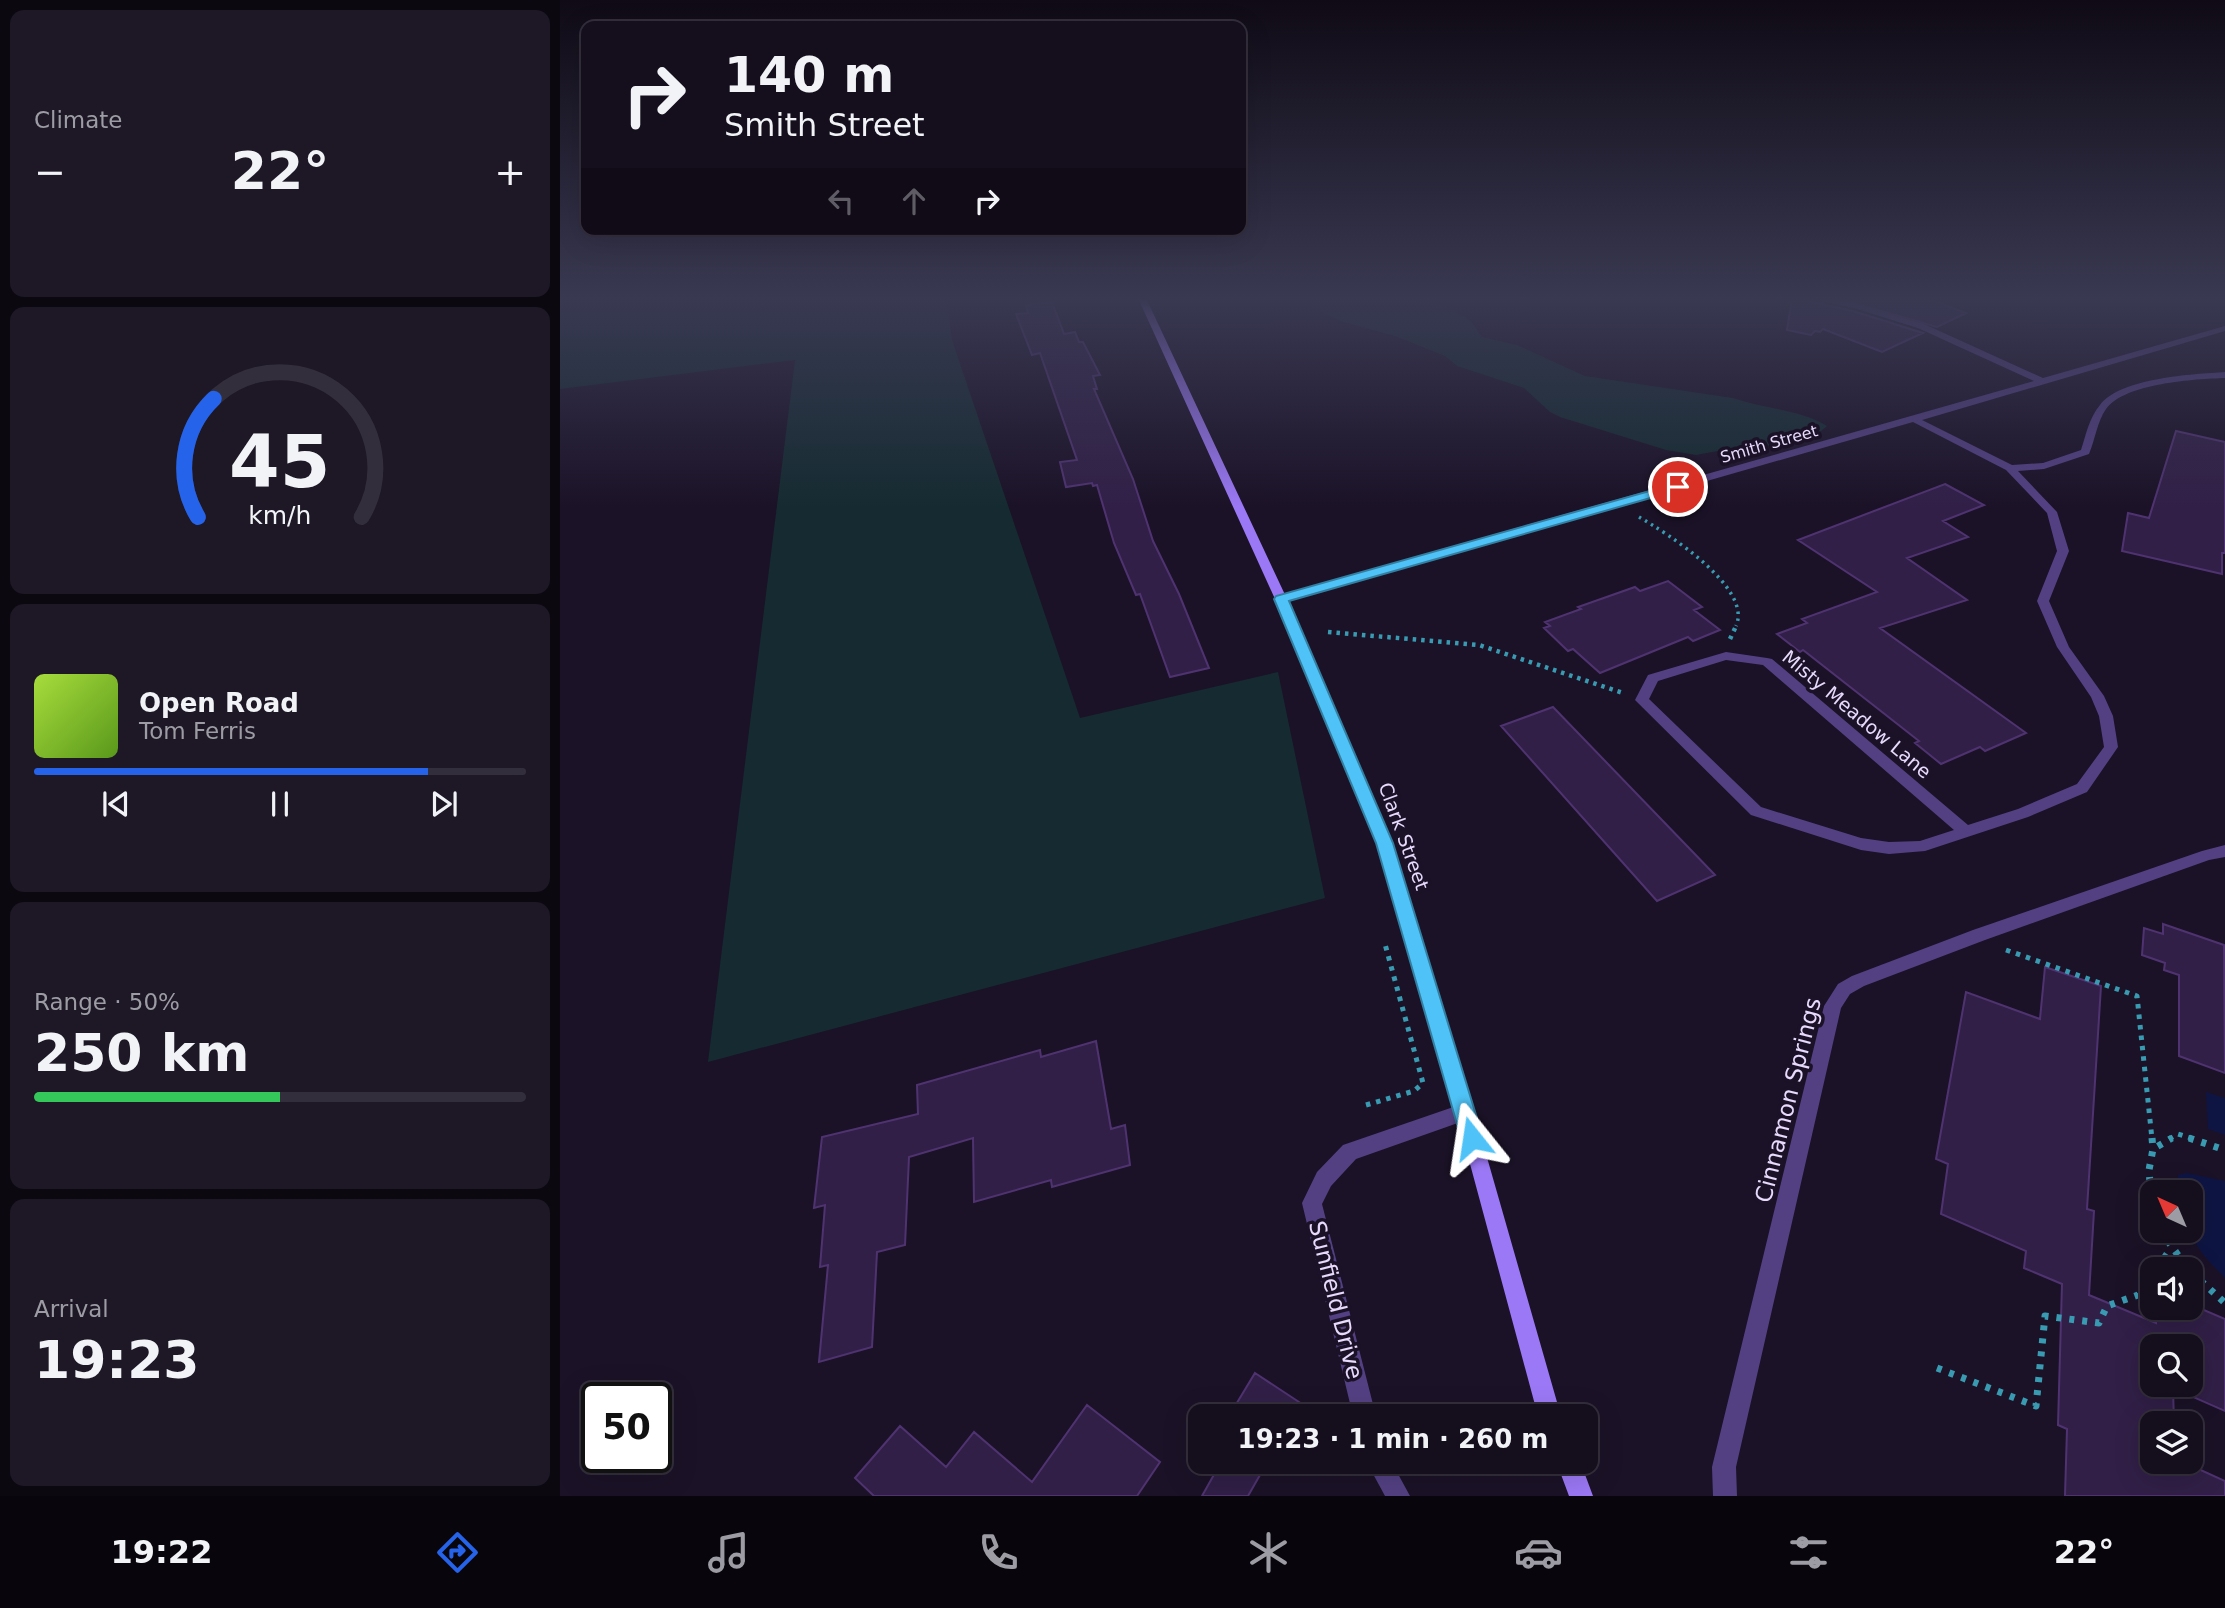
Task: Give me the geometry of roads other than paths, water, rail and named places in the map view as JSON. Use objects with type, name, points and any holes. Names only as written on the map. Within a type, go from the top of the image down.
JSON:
[{"type":"main road","name":"Clark Street","points":[[1174,368],[1281,599],[1384,843],[1465,1112],[1547,1404]]},
{"type":"main road","points":[[1573,1474],[1581,1496]]},
{"type":"street","points":[[2012,368],[2041,381]]},
{"type":"street","name":"Smith Street","points":[[1281,599],[2087,368]]},
{"type":"street","points":[[2010,468],[2044,466],[2085,453],[2099,414],[2106,403],[2118,395],[2190,376],[2225,375]]},
{"type":"street","points":[[1914,419],[2010,468],[2052,512],[2063,551],[2043,601],[2063,647],[2106,716],[2111,747],[2082,788],[2023,813],[1966,832]]},
{"type":"street","name":"Misty Meadow Lane","points":[[1726,656],[1768,662],[1966,832],[1920,846],[1889,848],[1861,844],[1756,811],[1642,699],[1653,678],[1726,656]]},
{"type":"street","name":"Cinnamon Springs","points":[[1725,1496],[1724,1467],[1833,1006],[1850,984],[1970,938],[2225,851]]},
{"type":"street","name":"Sunfield Drive","points":[[1362,1404],[1312,1203],[1324,1179],[1350,1152],[1465,1112]]},
{"type":"street","points":[[1385,1474],[1398,1496]]}]
